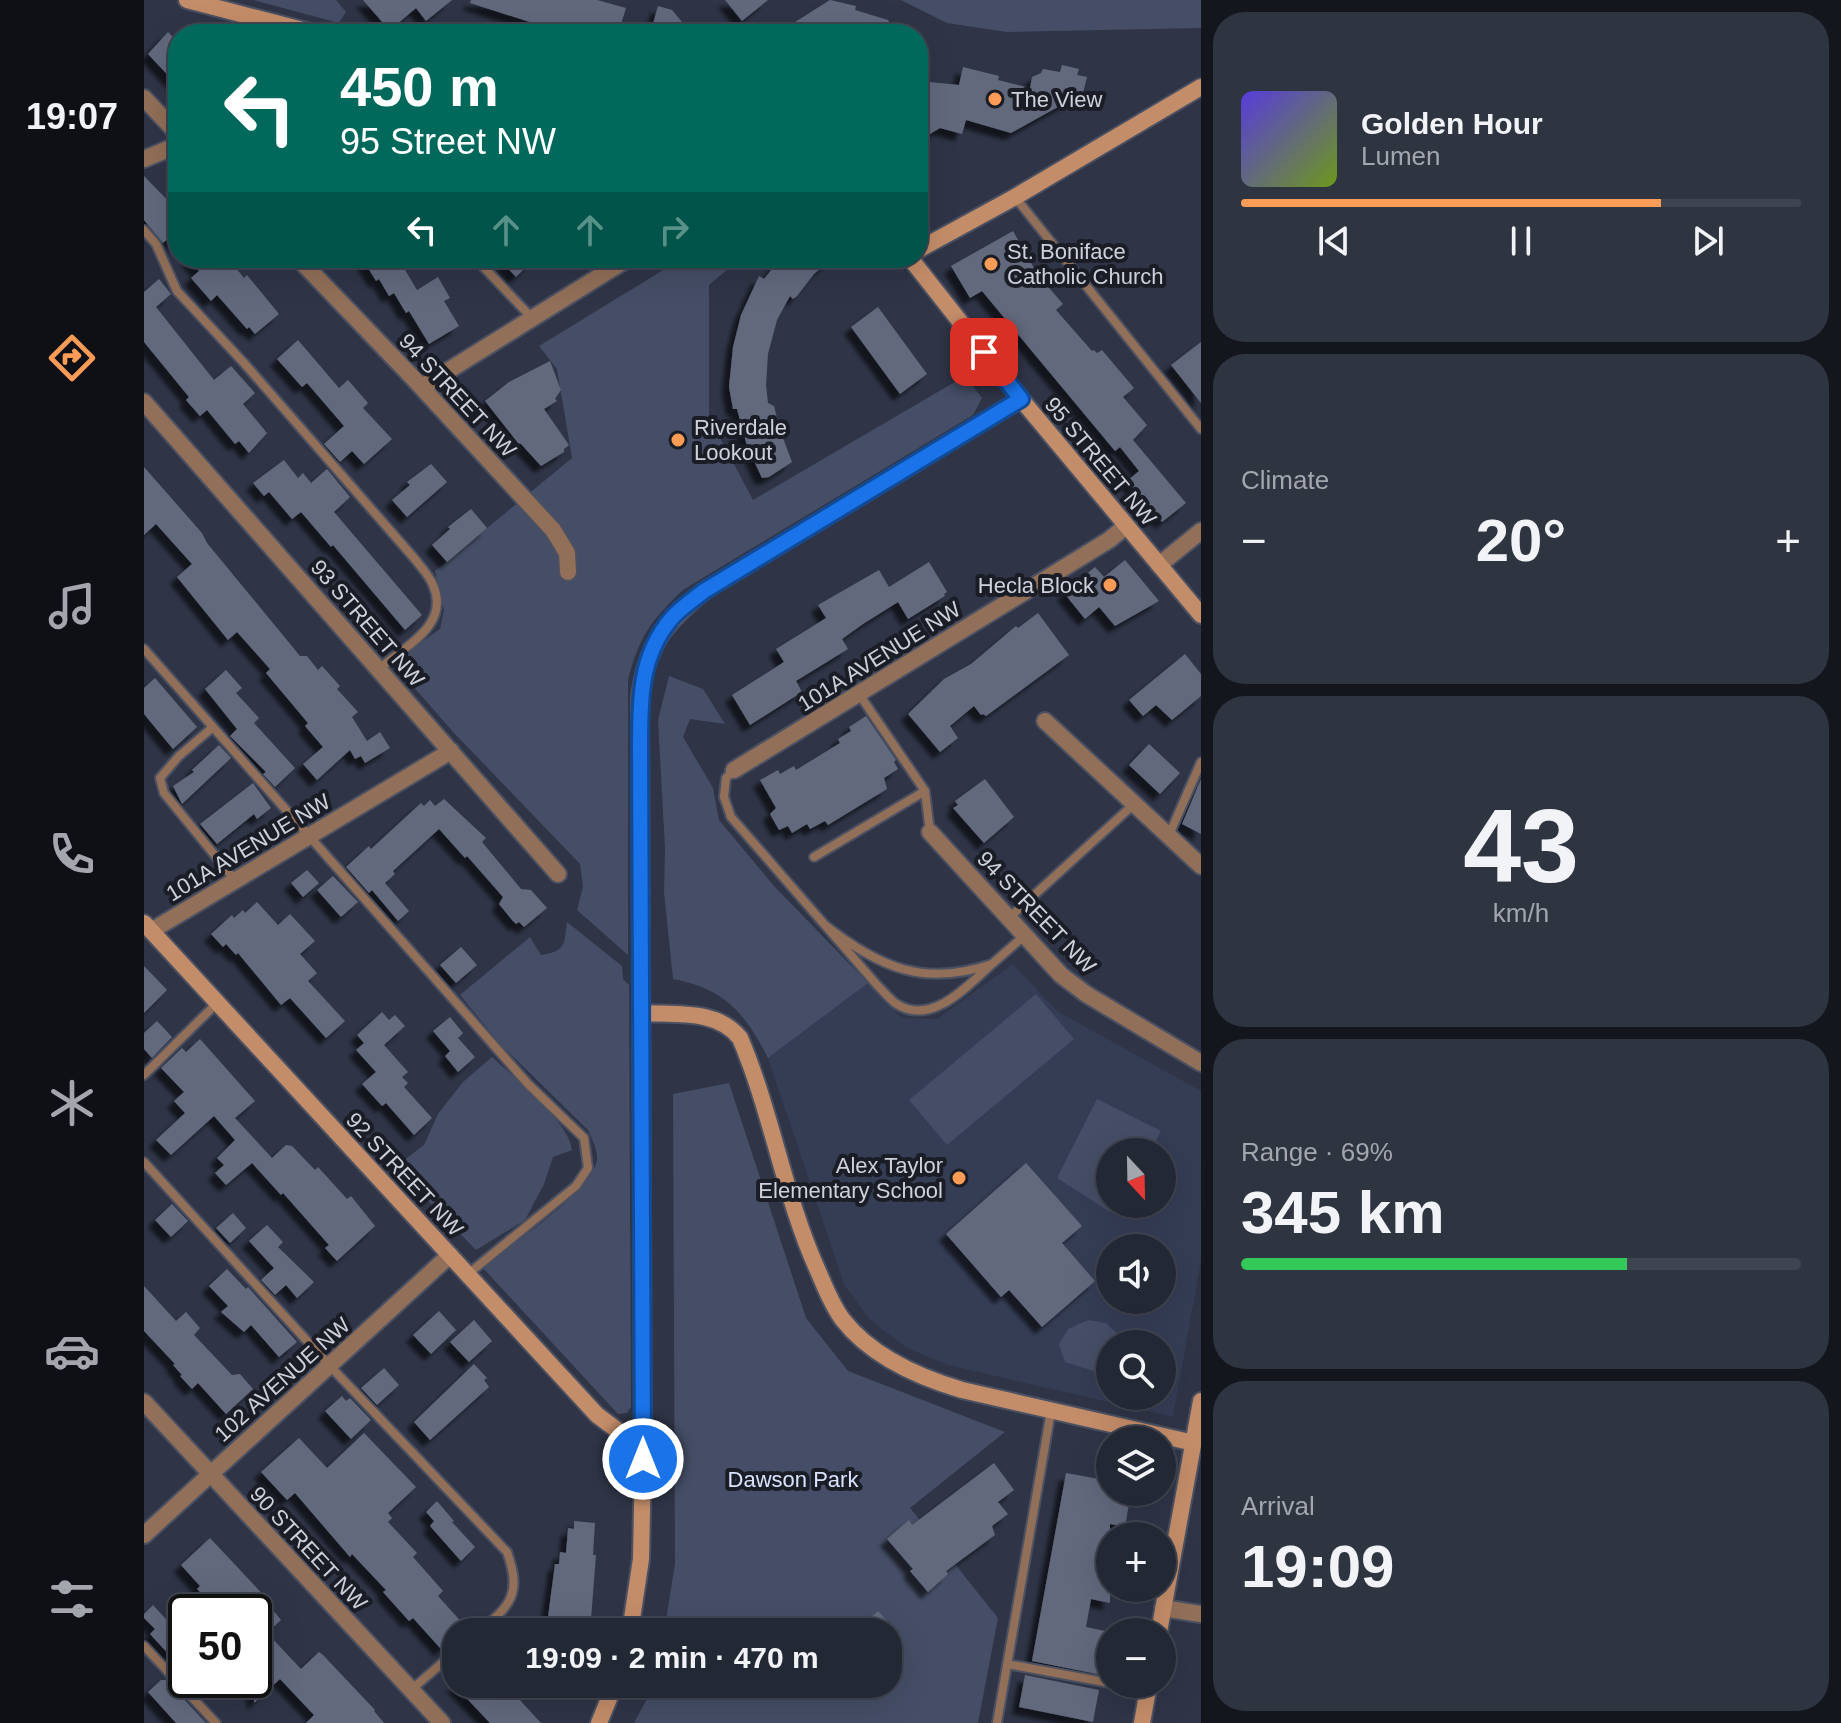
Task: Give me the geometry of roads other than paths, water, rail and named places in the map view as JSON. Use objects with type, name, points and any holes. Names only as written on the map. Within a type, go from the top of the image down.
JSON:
[{"type":"street","points":[[187,0],[258,24]]},
{"type":"street","points":[[928,245],[1201,87]]},
{"type":"street","points":[[144,98],[168,123]]},
{"type":"street","points":[[144,159],[168,149]]},
{"type":"street","name":"94 STREET NW","points":[[308,268],[553,530],[567,553],[568,572]]},
{"type":"street","points":[[422,387],[613,268]]},
{"type":"street","name":"95 STREET NW","points":[[918,268],[1021,399],[1201,615]]},
{"type":"street","points":[[632,1618],[641,1559],[643,1439],[640,697],[643,674],[651,650],[671,618],[704,591],[1021,399]]},
{"type":"street","name":"93 STREET NW","points":[[144,402],[558,874]]},
{"type":"street","name":"101A AVENUE NW","points":[[734,770],[1109,540],[1126,526]]},
{"type":"street","points":[[1159,565],[1201,531]]},
{"type":"street","points":[[1045,721],[1201,866]]},
{"type":"street","name":"101A AVENUE NW","points":[[148,927],[235,880],[451,751]]},
{"type":"street","name":"94 STREET NW","points":[[930,832],[1061,975],[1086,994],[1201,1063]]},
{"type":"street","name":"92 STREET NW","points":[[148,927],[597,1415],[621,1433],[643,1439]]},
{"type":"street","points":[[642,1013],[719,1019],[740,1038],[812,1258],[842,1319],[887,1359],[929,1380],[1194,1443]]},
{"type":"street","name":"102 AVENUE NW","points":[[144,1535],[450,1255]]},
{"type":"street","points":[[1161,1618],[1201,1401]]},
{"type":"street","name":"90 STREET NW","points":[[144,1402],[442,1723]]},
{"type":"street","points":[[1163,1608],[1201,1614]]},
{"type":"street","points":[[599,1723],[609,1698]]},
{"type":"street","points":[[1142,1723],[1147,1698]]},
{"type":"lane","points":[[1015,197],[1201,429]]},
{"type":"lane","points":[[144,230],[156,244],[177,291],[414,558],[433,585],[438,607],[428,629],[379,669]]},
{"type":"lane","points":[[484,268],[532,318]]},
{"type":"lane","points":[[144,649],[528,1084],[584,1138],[588,1168],[576,1186],[468,1274]]},
{"type":"lane","points":[[859,694],[925,791],[930,832]]},
{"type":"lane","points":[[213,727],[179,756],[160,778],[164,793],[235,880]]},
{"type":"lane","points":[[1168,836],[1201,762]]},
{"type":"lane","points":[[734,770],[726,778],[724,797],[731,817],[897,1004],[912,1009],[934,1007],[951,1000],[1024,936]]},
{"type":"lane","points":[[814,857],[925,791]]},
{"type":"lane","points":[[1009,918],[1134,804]]},
{"type":"lane","points":[[826,926],[859,952],[918,973],[950,974],[992,964]]},
{"type":"lane","points":[[144,1075],[217,1003]]},
{"type":"lane","points":[[144,1162],[329,1365],[507,1552],[514,1571],[514,1593],[506,1609],[495,1618]]},
{"type":"lane","points":[[997,1723],[1051,1411]]},
{"type":"lane","points":[[144,1646],[216,1723]]},
{"type":"lane","points":[[410,1691],[442,1663]]},
{"type":"lane","points":[[1007,1664],[1096,1680]]},
{"type":"place","name":"The View","points":[[995,99]]},
{"type":"place","name":"St. Boniface Catholic Church","points":[[991,264]]},
{"type":"place","name":"Riverdale Lookout","points":[[678,440]]},
{"type":"place","name":"Hecla Block","points":[[1110,585]]},
{"type":"place","name":"Alex Taylor Elementary School","points":[[959,1178]]},
{"type":"park label","name":"Dawson Park","points":[[793,1479]]}]
